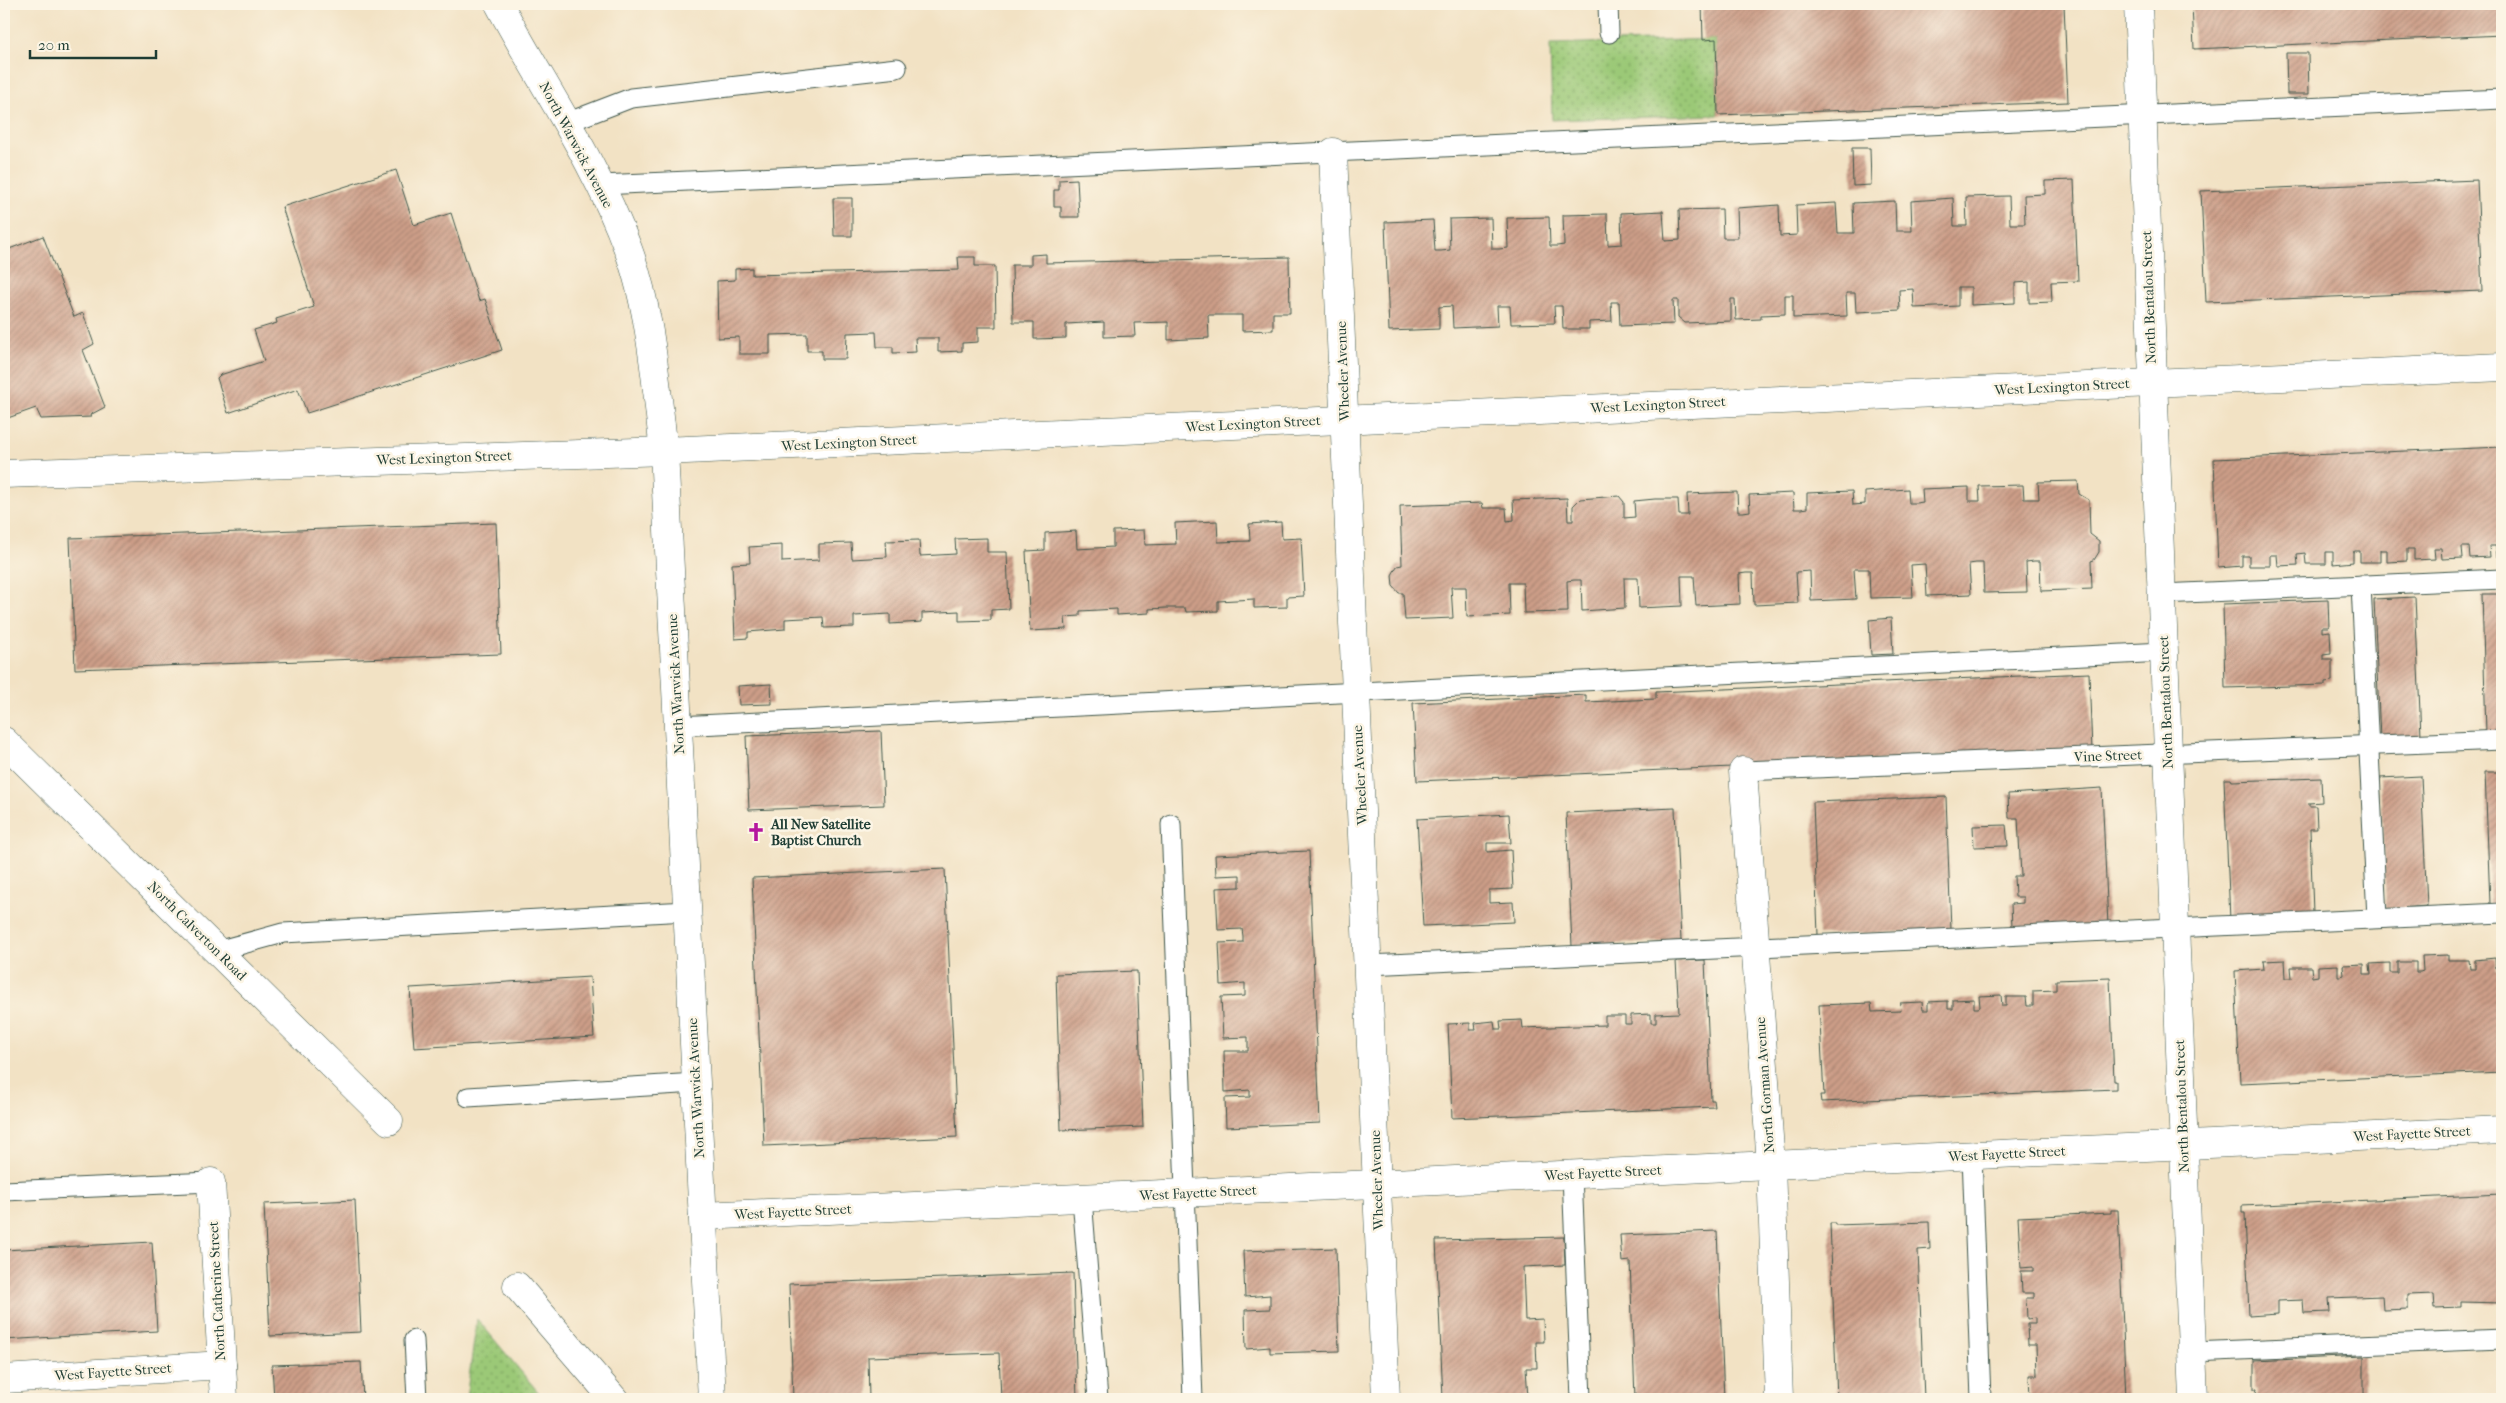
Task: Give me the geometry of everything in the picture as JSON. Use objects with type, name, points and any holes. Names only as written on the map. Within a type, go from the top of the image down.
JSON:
[{"type":"street","name":"North Warwick Avenue","points":[[499,4],[601,185],[629,250],[644,308],[654,365],[664,451],[712,1399]]},
{"type":"street","name":"North Bentalou Street","points":[[2138,4],[2194,1399]]},
{"type":"street","name":"Wheeler Avenue","points":[[1334,152],[1386,1399]]},
{"type":"street","name":"West Lexington Street","points":[[4,474],[664,451],[2502,366]]},
{"type":"street","name":"North Calverton Road","points":[[4,741],[389,1120]]},
{"type":"street","name":"North Gorman Avenue","points":[[1743,771],[1770,1165],[1779,1399]]},
{"type":"street","name":"West Fayette Street","points":[[703,1216],[2502,1130]]},
{"type":"street","name":"North Catherine Street","points":[[211,1182],[224,1399]]},
{"type":"street","points":[[517,1286],[614,1399]]},
{"type":"street","name":"West Fayette Street","points":[[4,1379],[222,1365]]},
{"type":"lane","points":[[1608,4],[1609,33]]},
{"type":"lane","points":[[566,123],[630,98],[897,68]]},
{"type":"lane","points":[[601,185],[2502,99]]},
{"type":"lane","points":[[2161,594],[2502,579]]},
{"type":"lane","points":[[2361,585],[2377,918]]},
{"type":"lane","points":[[678,726],[2164,652]]},
{"type":"lane","name":"Vine Street","points":[[1743,771],[2502,740]]},
{"type":"lane","points":[[1171,824],[1193,1399]]},
{"type":"lane","points":[[217,951],[283,933],[686,911]]},
{"type":"lane","points":[[1368,965],[2502,912]]},
{"type":"lane","points":[[468,1097],[696,1083]]},
{"type":"lane","points":[[1972,1156],[1981,1399]]},
{"type":"lane","points":[[1572,1174],[1581,1399]]},
{"type":"lane","points":[[4,1191],[211,1182]]},
{"type":"lane","points":[[1082,1198],[1098,1399]]},
{"type":"lane","points":[[2192,1352],[2502,1339]]},
{"type":"lane","points":[[414,1340],[417,1399]]},
{"type":"green space","points":[[1716,39],[1718,115],[1552,120],[1550,44]]},
{"type":"green space","points":[[477,1319],[544,1399],[466,1399]]},
{"type":"building","points":[[1702,4],[2064,4],[2068,102],[1718,115],[1716,39],[1703,40]]},
{"type":"building","points":[[2192,4],[2502,4],[2502,35],[2194,49]]},
{"type":"building","points":[[2286,53],[2308,53],[2309,94],[2287,94]]},
{"type":"building","points":[[1852,148],[1870,148],[1871,185],[1853,186]]},
{"type":"building","points":[[396,170],[414,225],[451,213],[479,301],[485,299],[502,350],[307,413],[298,389],[228,413],[217,378],[220,375],[264,361],[254,330],[277,323],[276,319],[314,307],[282,207]]},
{"type":"building","points":[[1077,179],[1079,217],[1061,217],[1061,207],[1054,207],[1054,190],[1059,190],[1059,180]]},
{"type":"building","points":[[2074,180],[2078,281],[2051,282],[2052,302],[2029,303],[2029,282],[2015,283],[2015,303],[1971,305],[1971,287],[1958,287],[1958,306],[1914,308],[1913,289],[1899,290],[1900,310],[1856,312],[1855,293],[1846,293],[1847,316],[1793,318],[1793,295],[1785,295],[1785,314],[1761,315],[1761,319],[1736,320],[1735,299],[1731,299],[1731,321],[1685,323],[1678,317],[1678,300],[1673,300],[1674,324],[1620,326],[1619,302],[1611,302],[1612,321],[1589,322],[1589,329],[1563,329],[1562,306],[1554,306],[1555,323],[1511,324],[1510,306],[1497,306],[1498,326],[1453,328],[1452,306],[1439,307],[1439,329],[1389,331],[1385,222],[1433,220],[1435,251],[1441,251],[1450,250],[1449,219],[1491,218],[1492,249],[1499,249],[1508,248],[1507,218],[1549,217],[1550,246],[1557,246],[1564,245],[1563,215],[1607,214],[1608,245],[1622,244],[1621,213],[1663,211],[1665,241],[1680,240],[1679,210],[1722,209],[1723,238],[1738,238],[1737,208],[1779,205],[1780,236],[1797,235],[1796,205],[1836,203],[1838,233],[1854,233],[1853,203],[1895,201],[1896,231],[1912,231],[1911,201],[1953,198],[1954,226],[1967,226],[1966,197],[2009,196],[2010,224],[2025,224],[2024,195],[2045,194],[2045,181]]},
{"type":"building","points":[[2477,180],[2482,291],[2206,302],[2201,191]]},
{"type":"building","points":[[833,198],[852,198],[852,236],[834,236]]},
{"type":"building","points":[[43,236],[74,317],[83,313],[94,344],[83,350],[105,407],[90,415],[91,417],[41,419],[36,408],[5,419],[4,251]]},
{"type":"building","points":[[1046,254],[1046,263],[1289,257],[1290,313],[1273,313],[1273,330],[1242,331],[1242,315],[1208,315],[1209,338],[1168,340],[1168,322],[1134,323],[1135,336],[1104,337],[1104,322],[1066,324],[1066,338],[1034,339],[1034,322],[1013,322],[1012,265],[1031,265],[1031,255]]},
{"type":"building","points":[[958,257],[975,257],[975,266],[995,266],[996,327],[978,327],[978,342],[962,343],[962,351],[938,352],[938,338],[915,338],[916,352],[893,353],[893,347],[877,347],[876,332],[847,333],[846,359],[822,359],[822,351],[807,351],[807,334],[770,335],[770,354],[739,354],[739,337],[718,338],[717,281],[735,280],[735,269],[752,268],[752,275],[959,270]]},
{"type":"building","points":[[2502,447],[2502,556],[2497,557],[2496,546],[2489,546],[2490,557],[2470,558],[2469,547],[2462,547],[2463,558],[2442,559],[2441,548],[2434,548],[2435,559],[2414,560],[2414,549],[2407,549],[2407,561],[2387,562],[2387,550],[2380,550],[2380,562],[2360,562],[2360,551],[2355,551],[2353,552],[2353,562],[2333,564],[2333,552],[2326,552],[2326,564],[2306,564],[2305,553],[2297,554],[2298,565],[2278,566],[2277,555],[2270,555],[2270,566],[2249,566],[2249,556],[2242,556],[2242,566],[2218,568],[2214,459]]},
{"type":"building","points":[[2078,481],[2079,494],[2089,500],[2090,534],[2099,541],[2099,552],[2094,560],[2091,561],[2092,589],[2041,591],[2040,561],[2034,561],[2026,562],[2027,592],[1984,593],[1983,563],[1976,563],[1969,564],[1971,594],[1927,596],[1925,564],[1911,565],[1913,597],[1870,598],[1869,569],[1854,569],[1856,599],[1811,601],[1810,571],[1796,572],[1798,603],[1754,605],[1753,573],[1746,573],[1739,574],[1740,604],[1696,606],[1694,576],[1681,576],[1682,606],[1639,608],[1638,578],[1624,578],[1625,608],[1582,611],[1581,580],[1574,580],[1567,581],[1568,612],[1524,613],[1523,583],[1509,583],[1510,615],[1467,617],[1466,587],[1451,587],[1453,618],[1405,620],[1403,593],[1399,593],[1393,586],[1392,575],[1397,566],[1402,565],[1400,506],[1482,503],[1483,508],[1506,508],[1507,521],[1514,520],[1513,500],[1567,498],[1568,521],[1573,521],[1573,506],[1580,499],[1619,496],[1624,502],[1624,518],[1635,517],[1634,501],[1655,499],[1678,499],[1679,515],[1688,515],[1687,494],[1737,492],[1738,512],[1743,512],[1750,511],[1749,495],[1793,493],[1794,509],[1801,509],[1807,508],[1807,493],[1852,491],[1853,505],[1865,504],[1865,492],[1908,489],[1909,503],[1916,503],[1923,502],[1922,489],[1969,487],[1969,501],[1980,501],[1979,486],[2023,485],[2024,499],[2039,499],[2038,482]]},
{"type":"building","points":[[1217,521],[1218,542],[1250,541],[1249,524],[1281,522],[1282,539],[1301,538],[1304,596],[1287,597],[1287,607],[1254,608],[1254,599],[1218,601],[1218,611],[1186,612],[1185,608],[1166,608],[1149,609],[1149,613],[1117,615],[1117,609],[1080,611],[1080,616],[1065,617],[1066,629],[1030,631],[1026,551],[1045,550],[1045,533],[1076,531],[1077,549],[1113,547],[1113,531],[1144,530],[1145,545],[1176,544],[1175,523]]},
{"type":"building","points":[[496,523],[501,654],[75,669],[70,538]]},
{"type":"building","points":[[987,538],[987,552],[1007,552],[1009,609],[991,610],[991,620],[959,621],[959,611],[922,613],[922,622],[890,624],[890,614],[854,616],[854,627],[824,628],[823,617],[785,619],[785,629],[748,632],[748,638],[735,639],[732,564],[750,563],[749,547],[782,545],[782,562],[819,560],[819,544],[851,543],[852,559],[887,557],[886,541],[919,540],[920,556],[956,554],[955,539]]},
{"type":"building","points":[[2482,594],[2502,594],[2502,732],[2486,733]]},
{"type":"building","points":[[2415,597],[2421,736],[2380,739],[2374,599]]},
{"type":"building","points":[[2328,600],[2329,627],[2322,627],[2322,632],[2330,631],[2331,654],[2323,655],[2323,659],[2332,659],[2332,681],[2325,682],[2325,685],[2225,688],[2223,604]]},
{"type":"building","points":[[1891,618],[1893,654],[1871,655],[1869,620]]},
{"type":"building","points":[[2089,673],[2092,751],[1417,781],[1413,703],[1586,695],[1586,702],[1656,699],[1656,692]]},
{"type":"building","points":[[771,684],[772,704],[739,705],[738,686]]},
{"type":"building","points":[[881,731],[884,805],[749,810],[746,736]]},
{"type":"building","points":[[2485,772],[2502,772],[2502,904],[2490,904]]},
{"type":"building","points":[[2421,776],[2427,906],[2386,909],[2380,778]]},
{"type":"building","points":[[2321,778],[2322,802],[2309,803],[2309,806],[2316,806],[2317,829],[2310,829],[2313,913],[2230,920],[2224,779],[2231,779],[2232,781]]},
{"type":"building","points":[[2102,788],[2108,926],[2012,927],[2011,904],[2023,903],[2023,897],[2015,897],[2014,876],[2021,876],[2018,818],[2009,818],[2008,794]]},
{"type":"building","points":[[1946,797],[1951,930],[1818,935],[1813,802]]},
{"type":"building","points":[[1675,808],[1681,941],[1572,946],[1566,813]]},
{"type":"building","points":[[1509,814],[1511,843],[1487,843],[1487,852],[1511,850],[1513,889],[1489,890],[1489,903],[1513,902],[1514,922],[1423,926],[1417,819]]},
{"type":"building","points":[[2006,825],[2008,846],[1974,847],[1973,826]]},
{"type":"building","points":[[1309,851],[1320,1123],[1226,1127],[1225,1098],[1250,1097],[1250,1090],[1225,1092],[1224,1051],[1248,1051],[1248,1037],[1223,1038],[1221,997],[1245,996],[1245,983],[1221,985],[1219,943],[1243,942],[1243,936],[1242,929],[1218,930],[1216,888],[1240,887],[1240,875],[1216,876],[1215,855]]},
{"type":"building","points":[[945,869],[957,1137],[764,1146],[752,878]]},
{"type":"building","points":[[2448,955],[2448,960],[2469,960],[2470,969],[2475,969],[2475,960],[2495,958],[2496,968],[2502,968],[2502,1072],[2240,1083],[2235,971],[2264,969],[2263,961],[2285,960],[2286,978],[2292,978],[2291,967],[2311,967],[2312,977],[2318,976],[2318,966],[2338,965],[2338,976],[2341,976],[2344,975],[2343,965],[2364,964],[2364,974],[2371,974],[2370,964],[2390,963],[2390,973],[2397,973],[2397,962],[2416,962],[2416,972],[2420,972],[2423,971],[2422,956]]},
{"type":"building","points":[[1705,960],[1711,1100],[1714,1100],[1715,1107],[1452,1118],[1448,1024],[1470,1023],[1470,1030],[1476,1030],[1475,1023],[1494,1021],[1495,1029],[1501,1029],[1500,1021],[1522,1020],[1523,1028],[1605,1025],[1605,1016],[1625,1016],[1625,1024],[1631,1024],[1631,1015],[1651,1014],[1651,1023],[1656,1023],[1656,1014],[1679,1013],[1676,961]]},
{"type":"building","points":[[1137,971],[1143,1127],[1061,1130],[1056,974]]},
{"type":"building","points":[[590,977],[594,1037],[414,1048],[410,988]]},
{"type":"building","points":[[2110,978],[2114,1081],[2116,1081],[2116,1089],[1821,1102],[1820,1095],[1824,1095],[1819,1005],[1871,1003],[1872,1012],[1901,1011],[1900,1003],[1922,1002],[1923,1010],[1928,1010],[1928,1002],[1948,1001],[1948,1009],[1953,1009],[1953,1000],[1974,999],[1974,1008],[1978,1008],[1980,1007],[1979,996],[2001,995],[2002,1006],[2006,1006],[2006,997],[2026,997],[2027,1006],[2033,1006],[2033,991],[2056,990],[2056,980]]},
{"type":"building","points":[[2502,1194],[2502,1303],[2461,1302],[2461,1307],[2435,1308],[2434,1294],[2408,1295],[2408,1309],[2383,1310],[2382,1296],[2329,1298],[2330,1312],[2304,1313],[2303,1300],[2278,1301],[2278,1314],[2249,1316],[2245,1213],[2242,1213],[2242,1206]]},
{"type":"building","points":[[355,1200],[361,1332],[270,1336],[264,1204]]},
{"type":"building","points":[[2111,1210],[2118,1210],[2126,1399],[2038,1399],[2038,1396],[2030,1397],[2029,1375],[2037,1375],[2036,1345],[2028,1345],[2027,1324],[2035,1324],[2035,1318],[2027,1319],[2026,1298],[2034,1298],[2034,1293],[2022,1293],[2021,1271],[2033,1271],[2033,1267],[2021,1268],[2018,1217],[2111,1213]]},
{"type":"building","points":[[1929,1222],[1930,1249],[1918,1250],[1924,1399],[1837,1399],[1830,1223],[1835,1223],[1835,1225]]},
{"type":"building","points":[[1717,1231],[1724,1399],[1635,1399],[1630,1261],[1622,1262],[1620,1235]]},
{"type":"building","points":[[1564,1237],[1565,1265],[1523,1267],[1525,1320],[1543,1319],[1544,1342],[1536,1342],[1537,1368],[1526,1368],[1528,1399],[1443,1399],[1436,1240]]},
{"type":"building","points":[[152,1242],[157,1331],[4,1340],[4,1250]]},
{"type":"building","points":[[1336,1248],[1339,1351],[1270,1353],[1270,1347],[1246,1349],[1245,1310],[1270,1309],[1270,1295],[1245,1297],[1243,1251]]},
{"type":"building","points":[[1073,1273],[1077,1399],[1001,1399],[999,1353],[868,1357],[869,1399],[793,1399],[789,1284]]},
{"type":"building","points":[[2364,1356],[2364,1399],[2254,1399],[2257,1389],[2254,1389],[2254,1361]]},
{"type":"building","points":[[361,1362],[363,1399],[274,1399],[272,1365]]},
{"type":"place","name":"All New Satellite Baptist Church","points":[[756,832]]}]
